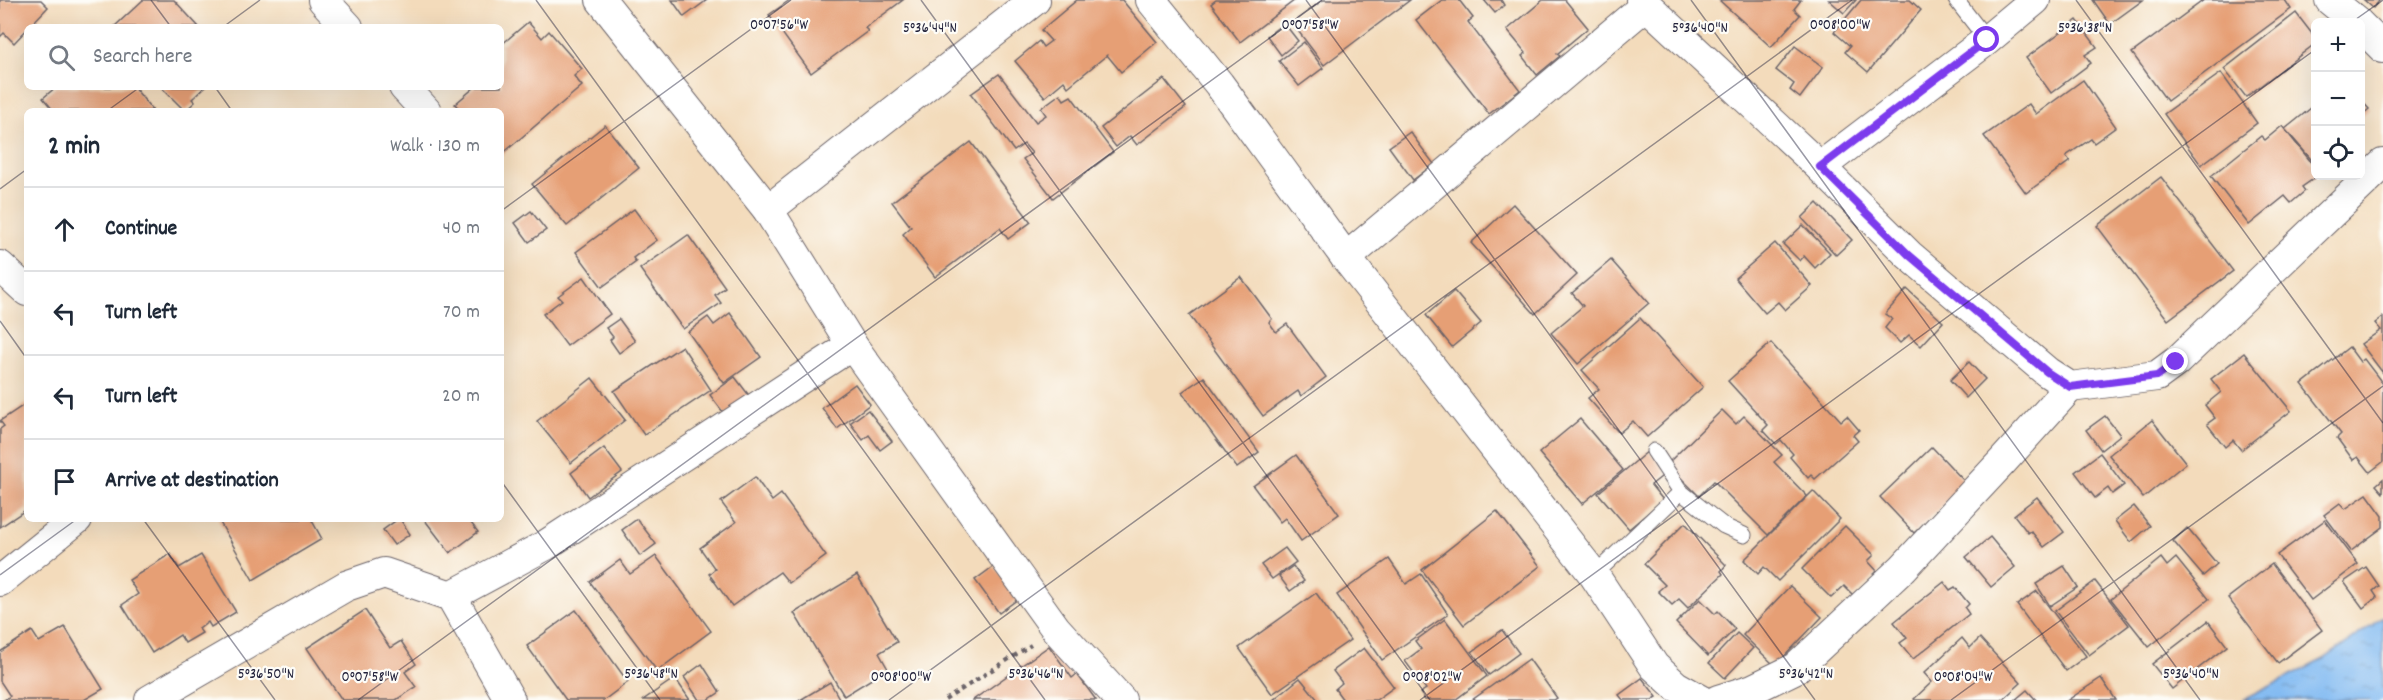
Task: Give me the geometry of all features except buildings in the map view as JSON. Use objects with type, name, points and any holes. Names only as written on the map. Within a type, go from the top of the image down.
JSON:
[{"type":"street","points":[[323,0],[345,24]]},
{"type":"street","points":[[601,0],[768,210],[852,345],[1056,629],[1121,700]]},
{"type":"street","points":[[768,210],[1035,0]]},
{"type":"street","points":[[1151,0],[1219,84],[1346,258],[1594,575],[1654,666],[1676,686],[1701,700]]},
{"type":"street","points":[[1820,167],[1987,40],[2035,0]]},
{"type":"street","points":[[2330,0],[2352,18]]},
{"type":"street","points":[[1346,258],[1643,2],[1820,167],[1909,255],[2047,372],[2070,387],[2157,376],[2176,362],[2383,164]]},
{"type":"street","points":[[2365,30],[2383,48]]},
{"type":"street","points":[[407,90],[423,108]]},
{"type":"street","points":[[0,266],[24,288]]},
{"type":"street","points":[[451,596],[546,545],[852,345]]},
{"type":"street","points":[[1718,700],[1754,689],[1796,668],[1903,567],[2070,387]]},
{"type":"street","points":[[0,581],[73,522]]},
{"type":"street","points":[[150,700],[346,586],[384,573],[451,596],[510,700]]},
{"type":"lane","points":[[1956,0],[1987,40]]},
{"type":"lane","points":[[1654,451],[1681,492],[1724,526],[1744,535]]},
{"type":"lane","points":[[1594,575],[1681,492]]},
{"type":"path","points":[[945,700],[1056,629]]},
{"type":"water","points":[[2383,617],[2383,694],[2372,700],[2243,700],[2324,659]]},
{"type":"waterway","points":[[2375,700],[2383,694]]},
{"type":"route","points":[[1987,40],[1820,167],[1909,255],[2047,372],[2070,387],[2157,376],[2176,362]]}]
